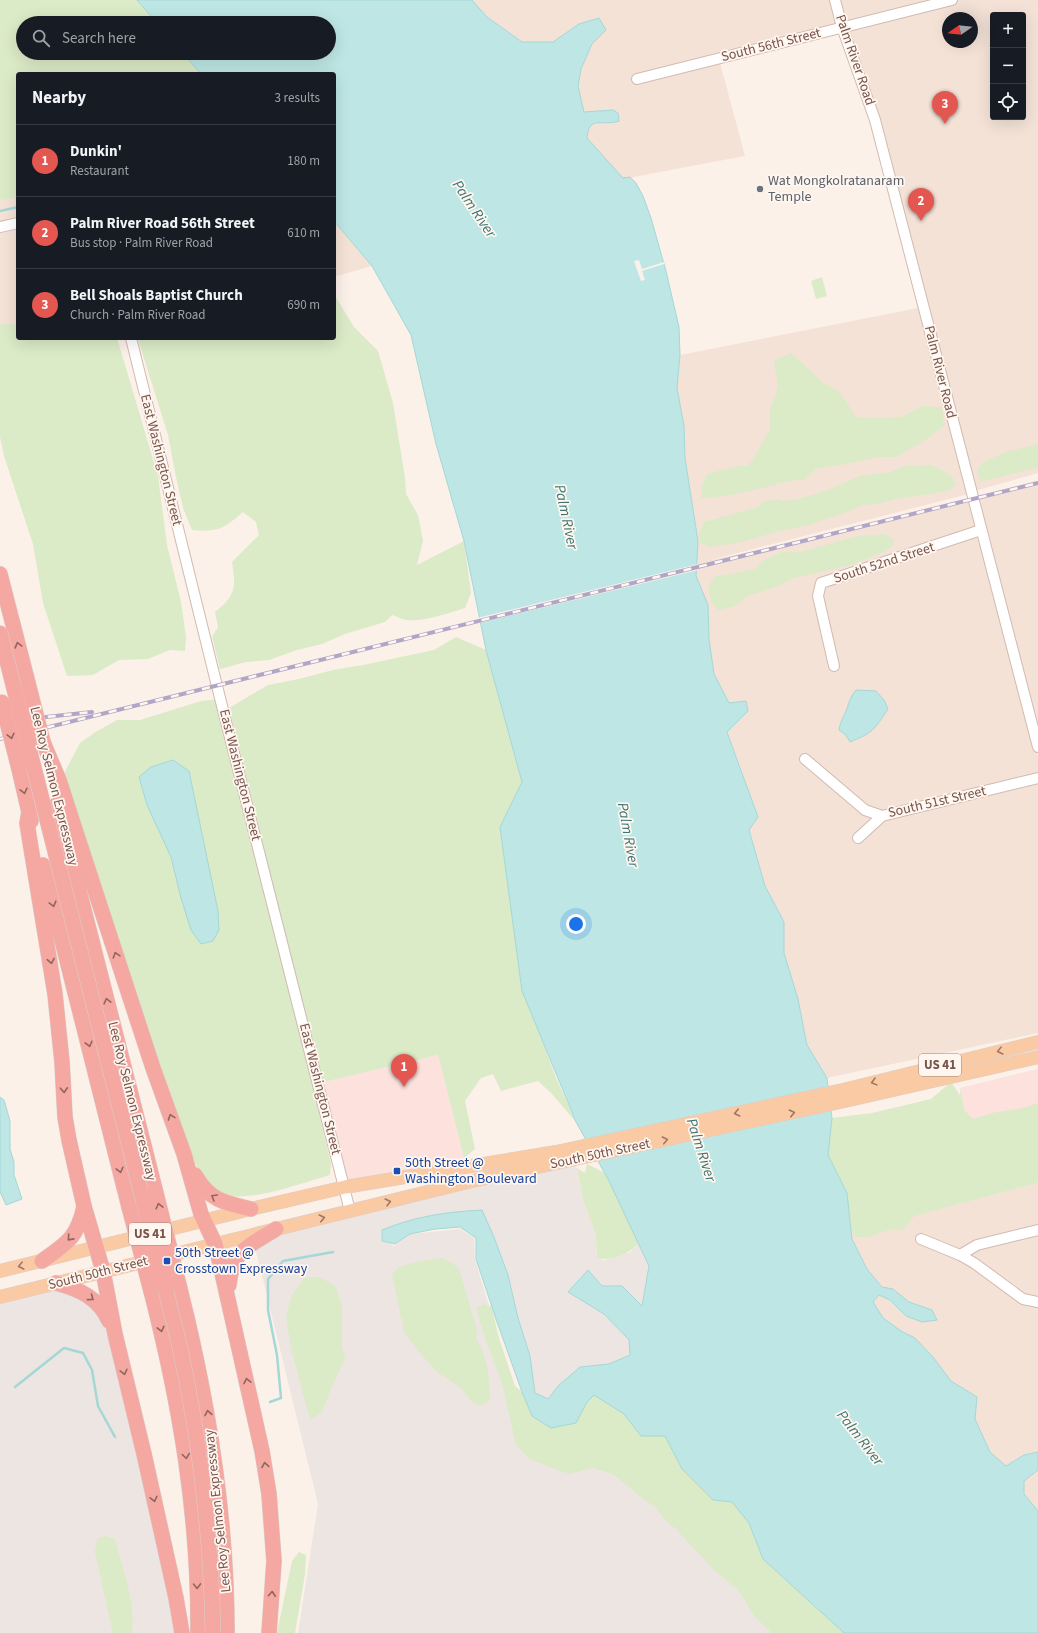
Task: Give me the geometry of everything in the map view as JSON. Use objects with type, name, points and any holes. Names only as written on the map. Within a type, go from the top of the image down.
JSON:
[{"type":"highway","name":"Lee Roy Selmon Expressway","points":[[0,574],[49,762],[197,1360],[214,1454],[224,1542],[227,1633]]},
{"type":"highway","points":[[0,633],[187,1378],[199,1448],[207,1514],[213,1633]]},
{"type":"highway","name":"Lee Roy Selmon Expressway","points":[[1,697],[151,1291],[174,1389],[189,1476],[195,1539],[198,1633]]},
{"type":"highway","points":[[49,762],[72,820],[153,1068],[184,1154],[204,1220],[215,1244],[229,1298],[262,1451],[269,1494],[274,1561],[268,1633]]},
{"type":"highway","points":[[29,812],[27,823],[56,994],[66,1128],[84,1206],[103,1271],[115,1334],[166,1552],[182,1633]]},
{"type":"highway","points":[[184,1154],[207,1193],[221,1201],[251,1208]]},
{"type":"highway","points":[[42,1261],[67,1242],[75,1233],[81,1219],[84,1206]]},
{"type":"highway","points":[[229,1298],[230,1273],[234,1260],[248,1245],[276,1229]]},
{"type":"highway","points":[[56,1283],[77,1290],[95,1301],[104,1312],[115,1334]]},
{"type":"main road","name":"South 50th Street","points":[[844,1096],[1038,1042]]},
{"type":"main road","name":"South 50th Street","points":[[0,1297],[472,1181],[557,1157],[844,1096],[1038,1057]]},
{"type":"main road","name":"South 50th Street","points":[[0,1272],[251,1208],[345,1187],[557,1157]]},
{"type":"street","name":"Palm River Road","points":[[835,0],[842,27],[875,120],[1038,747]]},
{"type":"street","name":"South 56th Street","points":[[637,79],[952,0]]},
{"type":"street","points":[[0,227],[16,224]]},
{"type":"street","name":"East Washington Street","points":[[131,340],[217,686],[350,1211]]},
{"type":"street","name":"South 52nd Street","points":[[834,666],[818,596],[821,583],[981,530]]},
{"type":"street","name":"South 51st Street","points":[[805,759],[865,810],[882,816],[1038,778]]},
{"type":"street","points":[[858,838],[882,816]]},
{"type":"street","points":[[960,1255],[977,1245],[1038,1230]]},
{"type":"street","points":[[921,1239],[960,1255],[974,1263],[1023,1298],[1038,1302]]},
{"type":"shaded area","points":[[472,0],[830,0],[836,26],[718,55],[745,156],[623,179],[587,138],[588,128],[593,123],[617,122],[584,112],[578,86],[581,69],[592,44],[606,30],[579,24],[553,42],[522,42],[487,17]]},
{"type":"shaded area","points":[[837,0],[950,0],[843,25]]},
{"type":"shaded area","points":[[959,0],[1038,0],[1038,473],[975,491],[931,328],[844,29]]},
{"type":"shaded area","points":[[16,193],[16,331],[0,335],[0,197]]},
{"type":"shaded area","points":[[336,223],[372,266],[336,276]]},
{"type":"shaded area","points":[[918,308],[969,494],[710,560],[780,546],[971,499],[999,602],[1038,758],[1038,1033],[827,1078],[807,1045],[798,999],[784,953],[784,922],[765,886],[749,830],[742,771],[727,732],[748,711],[746,701],[729,703],[714,674],[709,639],[708,605],[696,576],[698,541],[685,458],[684,426],[677,388],[680,355]]},
{"type":"shaded area","points":[[1038,484],[1038,734],[975,498]]},
{"type":"shaded area","points":[[438,1055],[464,1158],[344,1185],[320,1083]]},
{"type":"shaded area","points":[[1038,1069],[1038,1107],[969,1126],[960,1088]]},
{"type":"shaded area","points":[[564,1156],[577,1168],[583,1199],[596,1236],[597,1258],[604,1260],[614,1258],[630,1252],[639,1243],[650,1266],[642,1306],[622,1286],[602,1286],[568,1292],[604,1314],[629,1341],[631,1355],[609,1364],[580,1367],[559,1385],[548,1399],[535,1393],[530,1356],[518,1318],[508,1275],[494,1237],[482,1211],[382,1231],[381,1239],[394,1246],[411,1234],[460,1229],[474,1238],[475,1259],[508,1370],[525,1420],[607,1441],[809,1633],[298,1633],[318,1504],[252,1235]]},
{"type":"shaded area","points":[[1038,1183],[1038,1452],[1024,1455],[1006,1466],[990,1452],[975,1419],[977,1397],[951,1381],[933,1357],[915,1338],[901,1331],[883,1318],[873,1302],[879,1295],[890,1300],[906,1316],[932,1310],[909,1302],[893,1289],[882,1287],[867,1269],[852,1239],[852,1232]]},
{"type":"shaded area","points":[[43,1282],[84,1295],[107,1326],[161,1551],[176,1633],[0,1633],[0,1294]]},
{"type":"shaded area","points":[[1038,1469],[1038,1511],[1024,1494],[1024,1481]]},
{"type":"green space","points":[[0,0],[137,0],[151,16],[16,16],[16,60],[189,60],[199,72],[16,72],[16,197],[0,200]]},
{"type":"green space","points":[[822,277],[827,296],[816,299],[811,281]]},
{"type":"green space","points":[[336,297],[354,327],[378,351],[393,403],[405,478],[406,494],[418,515],[423,541],[417,565],[464,541],[471,593],[465,608],[421,620],[405,620],[392,615],[385,622],[345,634],[322,644],[297,650],[269,660],[246,662],[220,669],[212,637],[218,627],[215,612],[231,596],[234,585],[232,562],[259,535],[256,522],[243,512],[225,526],[215,530],[192,530],[183,508],[168,435],[138,340],[336,340]]},
{"type":"green space","points":[[0,324],[16,324],[16,340],[118,340],[158,476],[167,545],[181,602],[186,637],[185,651],[170,650],[148,659],[119,660],[93,675],[67,676],[43,603],[33,544],[4,456],[0,437]]},
{"type":"green space","points":[[791,353],[825,384],[840,392],[856,417],[901,417],[922,406],[942,407],[944,426],[928,438],[896,457],[879,457],[816,469],[804,480],[787,482],[737,494],[701,498],[702,486],[707,474],[738,466],[747,466],[752,461],[770,429],[770,409],[778,387],[774,361]]},
{"type":"green space","points":[[1038,444],[1038,468],[995,479],[980,481],[977,471],[982,463],[1006,452]]},
{"type":"green space","points":[[931,465],[950,475],[955,481],[956,485],[949,491],[896,499],[878,504],[862,505],[847,512],[808,525],[776,532],[742,542],[710,547],[700,543],[699,532],[704,522],[758,507],[762,502],[776,499],[784,501],[799,499],[828,490],[860,476],[891,472],[906,466]]},
{"type":"green space","points":[[884,534],[894,540],[893,546],[884,552],[851,565],[794,578],[778,586],[745,597],[735,606],[718,610],[712,603],[708,587],[715,576],[755,569],[762,561],[782,552],[800,552],[858,536]]},
{"type":"green space","points":[[456,637],[486,650],[522,782],[500,827],[540,1034],[556,1078],[576,1122],[551,1093],[538,1081],[501,1091],[493,1074],[481,1078],[465,1101],[475,1149],[464,1158],[438,1055],[320,1083],[264,847],[229,708],[268,685],[333,670],[434,650]]},
{"type":"green space","points":[[220,699],[331,1163],[330,1175],[271,1192],[239,1196],[226,1195],[214,1191],[210,1187],[182,1139],[61,779],[80,743],[117,720],[140,720],[201,701]]},
{"type":"green space","points":[[951,1082],[959,1094],[960,1088],[965,1111],[973,1119],[992,1113],[1023,1108],[1038,1103],[1038,1183],[914,1216],[904,1230],[891,1229],[868,1237],[856,1237],[852,1232],[847,1193],[828,1155],[832,1118],[872,1113],[931,1099]]},
{"type":"green space","points":[[587,1164],[605,1173],[639,1243],[625,1254],[614,1258],[597,1258],[596,1236],[583,1199],[577,1168],[585,1173]]},
{"type":"green space","points":[[442,1258],[451,1262],[459,1269],[477,1329],[476,1339],[483,1352],[485,1360],[490,1400],[482,1406],[472,1402],[462,1389],[436,1371],[404,1332],[392,1274],[399,1267],[411,1263]]},
{"type":"green space","points":[[320,1277],[335,1286],[342,1305],[342,1347],[345,1358],[322,1412],[310,1420],[291,1348],[286,1317],[291,1297],[304,1278]]},
{"type":"green space","points":[[483,1304],[492,1307],[498,1335],[515,1386],[522,1392],[532,1416],[576,1423],[587,1402],[594,1395],[624,1414],[641,1436],[665,1436],[682,1469],[713,1500],[732,1502],[749,1523],[763,1559],[844,1633],[772,1633],[755,1617],[738,1590],[714,1570],[676,1529],[667,1522],[655,1507],[613,1474],[593,1468],[569,1474],[531,1460],[516,1445],[502,1383],[486,1341],[476,1308]]},
{"type":"green space","points":[[105,1536],[115,1539],[125,1573],[132,1609],[132,1633],[113,1633],[95,1552],[97,1539]]},
{"type":"green space","points":[[299,1552],[306,1555],[305,1574],[295,1633],[277,1633],[292,1561]]},
{"type":"water","name":"Palm River","points":[[137,0],[472,0],[487,17],[522,42],[553,42],[579,24],[599,18],[606,30],[592,44],[581,69],[578,86],[584,112],[613,110],[618,113],[619,121],[594,124],[588,131],[587,138],[623,178],[630,177],[636,183],[643,196],[651,218],[666,271],[679,327],[680,355],[677,388],[684,426],[685,458],[698,541],[696,576],[708,605],[709,639],[714,674],[729,703],[746,701],[748,711],[727,732],[758,817],[749,830],[765,886],[784,922],[784,953],[798,999],[807,1045],[827,1078],[832,1118],[828,1155],[847,1193],[852,1239],[867,1269],[882,1287],[893,1289],[909,1302],[932,1310],[937,1320],[922,1322],[906,1316],[890,1300],[879,1295],[873,1302],[883,1318],[901,1331],[915,1338],[933,1357],[951,1381],[977,1397],[975,1419],[990,1452],[1006,1466],[1024,1455],[1038,1452],[1038,1470],[1024,1481],[1024,1494],[1038,1511],[1038,1633],[844,1633],[763,1559],[749,1523],[732,1502],[713,1500],[682,1469],[665,1436],[641,1436],[624,1414],[594,1395],[587,1402],[576,1423],[551,1428],[532,1416],[497,1322],[476,1259],[476,1238],[460,1227],[435,1229],[410,1234],[395,1244],[382,1241],[382,1230],[407,1221],[456,1212],[482,1210],[508,1275],[518,1318],[530,1356],[535,1393],[548,1399],[559,1385],[580,1367],[609,1364],[630,1355],[629,1340],[604,1314],[568,1292],[588,1270],[602,1286],[622,1286],[642,1306],[649,1266],[608,1179],[576,1122],[522,991],[500,827],[522,782],[486,650],[464,541],[436,444],[411,335],[372,266],[336,223],[336,72],[199,72],[189,60],[336,60],[336,16],[151,16]]},
{"type":"water","points":[[856,690],[876,691],[884,700],[888,709],[873,730],[850,742],[846,735],[839,730],[852,695]]},
{"type":"water","points":[[173,760],[189,771],[218,911],[219,930],[213,941],[201,944],[191,930],[171,857],[147,805],[139,777],[151,767]]},
{"type":"water","points":[[0,1097],[4,1100],[10,1121],[10,1149],[14,1162],[14,1175],[22,1199],[6,1205],[0,1192]]},
{"type":"pier","points":[[639,260],[642,269],[664,262],[664,264],[642,271],[645,280],[641,281],[634,261]]},
{"type":"pier","points":[[698,564],[698,570],[479,623],[477,618]]},
{"type":"waterway","points":[[0,211],[16,207]]},
{"type":"waterway","points":[[270,1402],[281,1398],[277,1355],[268,1310],[268,1279],[283,1261],[333,1252]]},
{"type":"waterway","points":[[15,1387],[64,1348],[83,1353],[92,1370],[98,1406],[115,1437]]},
{"type":"railway","points":[[0,739],[1038,483]]},
{"type":"railway","points":[[0,722],[92,712]]},
{"type":"place","name":"Bell Shoals Baptist Church","points":[[945,124]]},
{"type":"place","name":"Wat Mongkolratanaram Temple","points":[[760,189]]},
{"type":"place","name":"Palm River Road 56th Street","points":[[921,221]]},
{"type":"place","name":"Dunkin'","points":[[404,1087]]},
{"type":"place","name":"50th Street @ Washington Boulevard","points":[[397,1171]]},
{"type":"place","name":"50th Street @ Crosstown Expressway","points":[[167,1261]]}]
